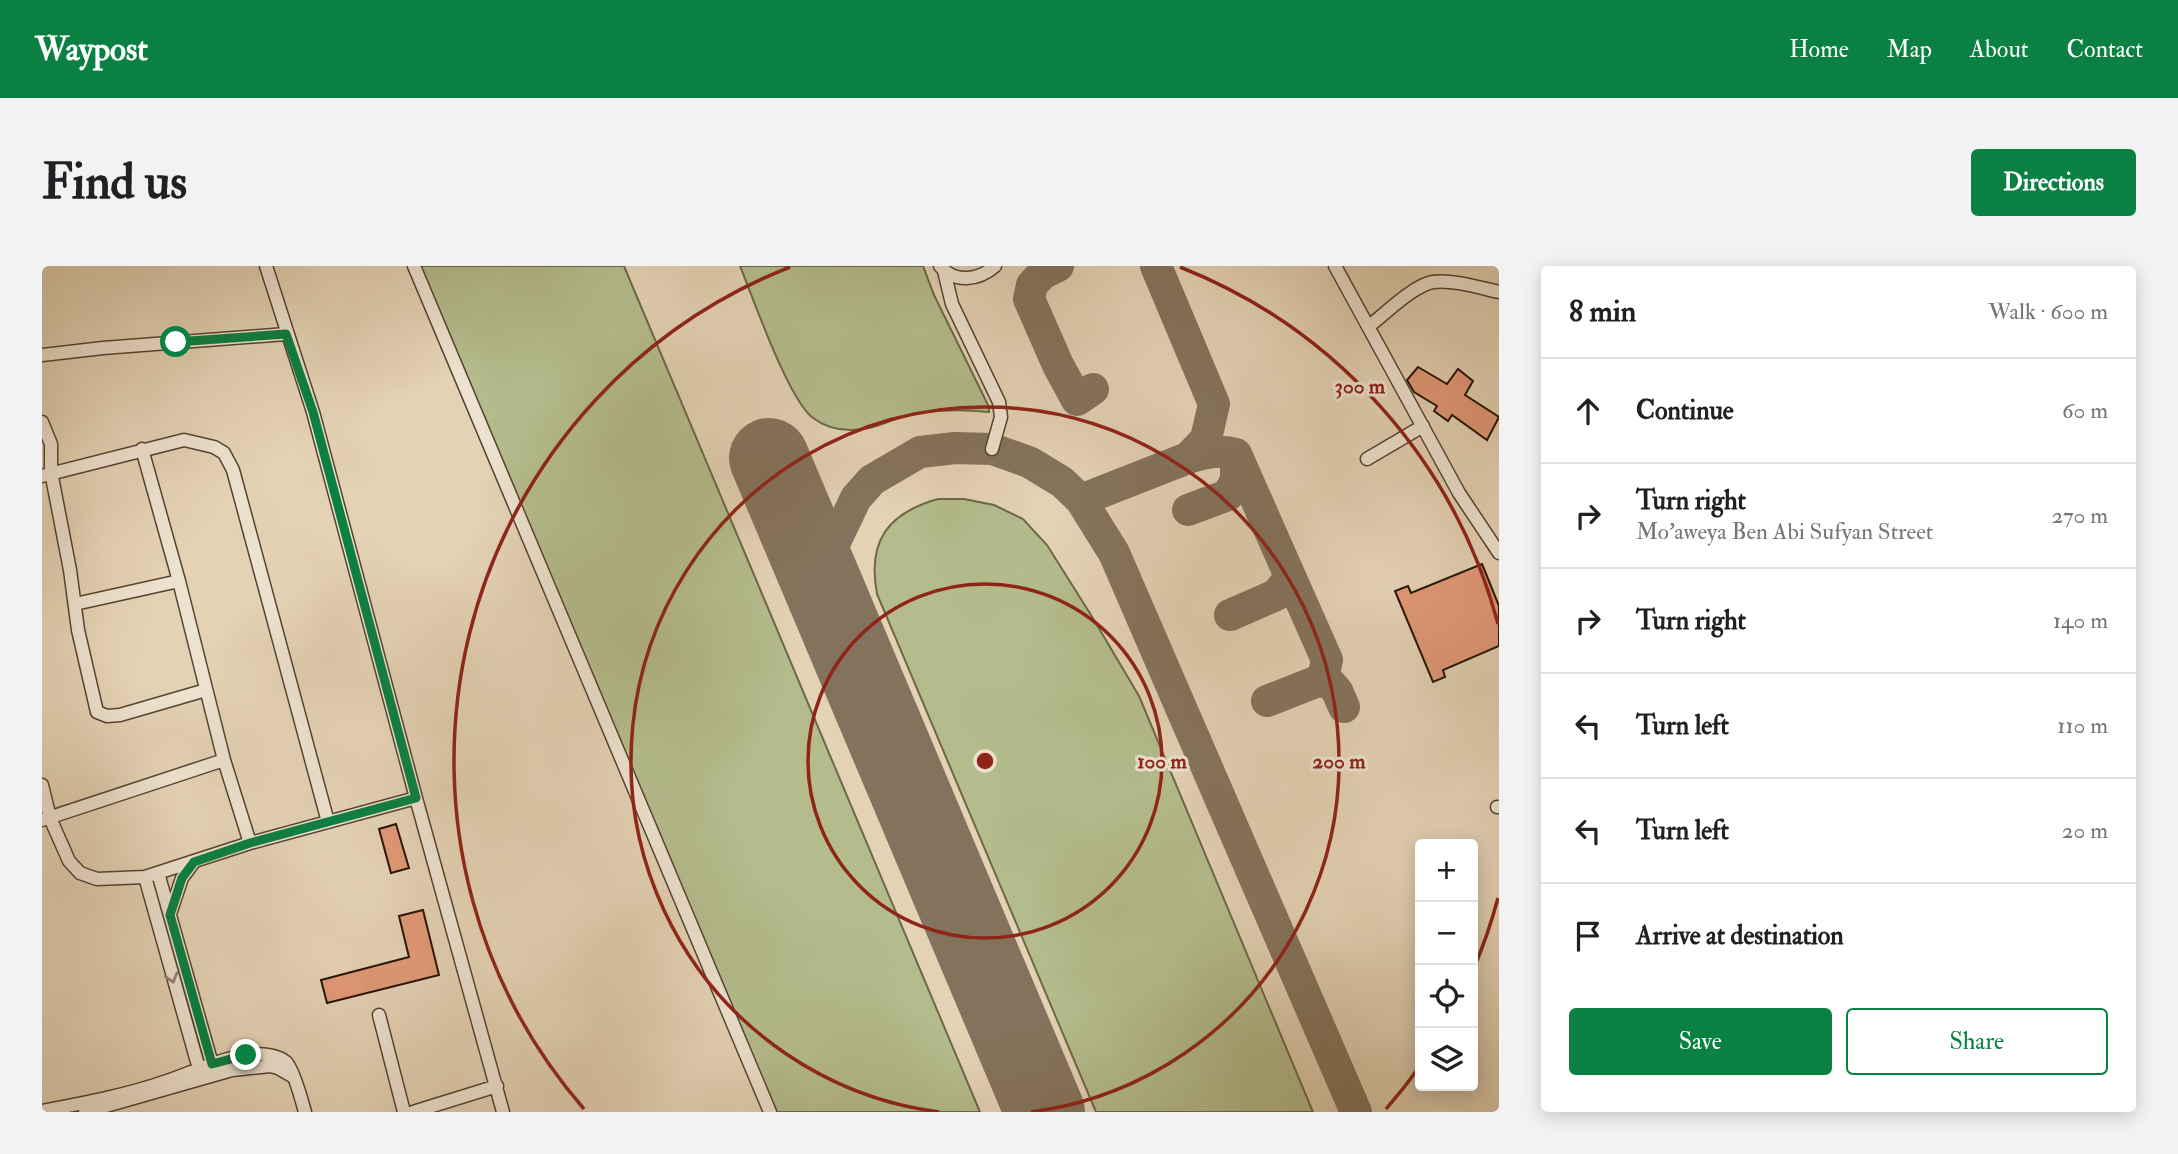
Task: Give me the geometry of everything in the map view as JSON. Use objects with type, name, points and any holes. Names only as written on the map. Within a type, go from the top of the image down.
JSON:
[{"type":"street","points":[[267,266],[286,334],[313,412],[503,1112]]},
{"type":"street","points":[[414,266],[771,1112]]},
{"type":"street","points":[[941,268],[965,279],[977,278],[995,266]]},
{"type":"street","points":[[1335,266],[1472,514],[1499,553]]},
{"type":"street","points":[[941,268],[952,304],[999,402],[1001,417],[992,449]]},
{"type":"street","points":[[1369,326],[1418,288],[1431,282],[1446,282],[1499,292]]},
{"type":"street","points":[[42,355],[286,334]]},
{"type":"street","points":[[42,422],[51,444],[46,474],[75,604],[82,653],[97,712],[107,716],[120,716],[206,690]]},
{"type":"street","points":[[1367,459],[1423,426]]},
{"type":"street","points":[[46,474],[184,440],[214,447],[224,453],[230,462],[328,822]]},
{"type":"street","points":[[142,449],[179,581],[224,760],[250,843]]},
{"type":"street","points":[[75,604],[179,581]]},
{"type":"street","points":[[46,819],[224,760]]},
{"type":"street","points":[[42,785],[46,819],[69,861],[80,873],[97,879],[151,875],[250,843],[416,798]]},
{"type":"street","points":[[170,915],[182,878],[194,862]]},
{"type":"street","points":[[151,875],[170,915],[214,1069]]},
{"type":"street","points":[[151,875],[200,1074]]},
{"type":"street","points":[[379,1015],[404,1112]]},
{"type":"street","points":[[85,1112],[214,1069],[259,1065],[278,1068],[292,1076],[305,1112]]},
{"type":"street","points":[[413,1112],[497,1086]]},
{"type":"street","points":[[42,1111],[111,1105]]},
{"type":"green space","points":[[416,266],[624,266],[980,1112],[773,1112]]},
{"type":"green space","points":[[740,266],[923,266],[989,412],[932,411],[854,430],[833,428],[819,422],[803,407],[793,391],[772,348]]},
{"type":"green space","points":[[938,499],[964,499],[994,505],[1023,519],[1047,545],[1091,615],[1139,696],[1313,1112],[1096,1112],[877,594],[875,559],[885,532],[906,512]]},
{"type":"building","points":[[1418,367],[1447,384],[1458,369],[1473,381],[1465,395],[1499,417],[1487,440],[1452,415],[1448,421],[1434,411],[1437,406],[1414,392],[1407,380]]},
{"type":"building","points":[[1482,564],[1499,606],[1499,646],[1443,670],[1445,677],[1433,682],[1395,591],[1408,586],[1411,593]]},
{"type":"building","points":[[396,824],[409,868],[391,873],[379,829]]},
{"type":"building","points":[[423,910],[439,975],[327,1003],[321,980],[409,957],[399,916]]},
{"type":"taxiway","points":[[1058,266],[1042,274],[1032,285],[1029,299],[1058,365],[1077,400],[1093,389]]},
{"type":"taxiway","points":[[1081,500],[1188,458],[1206,439],[1214,404],[1156,266]]},
{"type":"taxiway","points":[[833,609],[833,546],[856,498],[872,480],[920,452],[955,448],[992,449],[1029,462],[1062,482],[1081,500],[1114,553],[1356,1112]]},
{"type":"taxiway","points":[[1188,458],[1206,453],[1236,454],[1327,660],[1324,674],[1318,681],[1267,701]]},
{"type":"taxiway","points":[[1188,510],[1228,495],[1236,480],[1236,454]]},
{"type":"taxiway","points":[[1230,615],[1276,595],[1290,578]]},
{"type":"taxiway","points":[[1318,681],[1330,683],[1344,707]]},
{"type":"runway","points":[[769,458],[1045,1112]]},
{"type":"route","points":[[176,342],[286,334],[313,412],[416,798],[250,843],[194,862],[182,878],[170,915],[212,1064],[246,1055]]}]
